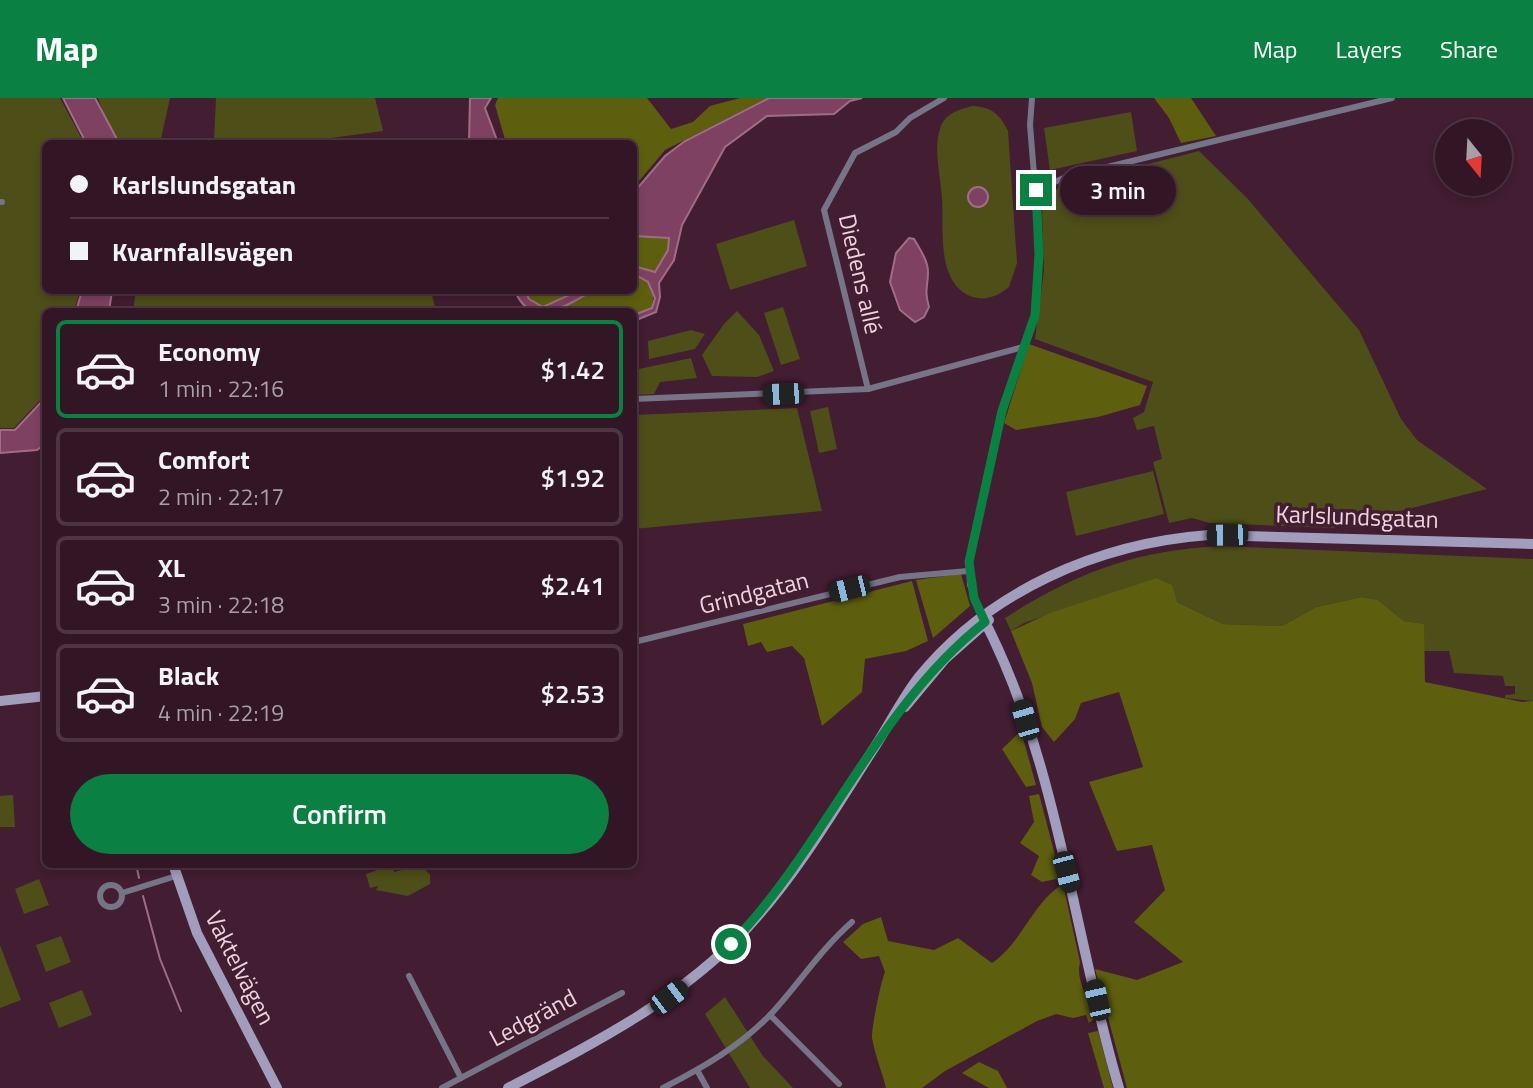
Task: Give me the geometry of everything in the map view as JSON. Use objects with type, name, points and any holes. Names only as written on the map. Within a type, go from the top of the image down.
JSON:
[{"type":"main road","name":"Karlslundsgatan","points":[[508,1088],[630,1023],[682,987],[749,926],[801,859],[878,742],[945,659],[984,619],[1038,587],[1098,556],[1169,538],[1209,535],[1533,544]]},
{"type":"main road","points":[[984,619],[1013,680],[1033,746],[1119,1088]]},
{"type":"main road","points":[[0,701],[42,696]]},
{"type":"main road","name":"Vaktelvägen","points":[[174,868],[197,933],[277,1088]]},
{"type":"street","name":"Diedens allé","points":[[868,389],[824,210],[855,153],[896,132],[910,118],[944,98]]},
{"type":"street","points":[[984,619],[974,598],[968,571],[1002,411],[1035,315],[1038,281],[1036,190],[1030,125],[1032,98]]},
{"type":"street","points":[[1036,190],[1066,177],[1392,98]]},
{"type":"street","points":[[637,399],[868,389],[1023,347]]},
{"type":"street","name":"Grindgatan","points":[[637,641],[900,577],[968,571]]},
{"type":"street","points":[[122,893],[176,876]]},
{"type":"street","points":[[663,1088],[728,1051],[770,1015],[827,946],[852,922]]},
{"type":"street","points":[[409,976],[461,1078]]},
{"type":"street","name":"Ledgränd","points":[[442,1088],[622,993]]},
{"type":"street","points":[[770,1015],[839,1084]]},
{"type":"street","points":[[697,1070],[707,1088]]},
{"type":"shaded area","points":[[0,98],[60,98],[82,140],[42,140],[42,294],[79,294],[75,308],[42,308],[42,398],[14,428],[0,428]]},
{"type":"shaded area","points":[[63,98],[95,98],[117,140],[84,140]]},
{"type":"shaded area","points":[[98,98],[170,98],[161,140],[114,140]]},
{"type":"shaded area","points":[[216,98],[375,98],[383,131],[316,140],[214,140]]},
{"type":"shaded area","points":[[470,98],[491,98],[485,108],[497,140],[469,140]]},
{"type":"shaded area","points":[[498,98],[647,98],[671,129],[693,122],[710,106],[740,98],[767,98],[665,150],[637,183],[637,140],[505,140],[495,105]]},
{"type":"shaded area","points":[[769,98],[862,98],[850,101],[834,114],[767,116],[725,147],[682,225],[674,260],[659,283],[660,297],[656,312],[637,320],[637,314],[652,308],[655,298],[648,282],[637,276],[637,267],[655,272],[668,250],[669,238],[637,236],[637,189],[665,156],[685,141]]},
{"type":"shaded area","points":[[1154,98],[1191,98],[1216,136],[1181,143],[1169,118]]},
{"type":"shaded area","points":[[973,106],[994,113],[1008,131],[1017,263],[1009,287],[986,298],[975,298],[959,289],[947,267],[937,154],[938,137],[945,120],[957,111]]},
{"type":"shaded area","points":[[1131,112],[1137,151],[1050,170],[1044,128]]},
{"type":"shaded area","points":[[1199,151],[1247,198],[1359,330],[1401,419],[1417,440],[1487,489],[1333,528],[1210,523],[1192,518],[1169,523],[1153,462],[1162,459],[1154,426],[1137,430],[1133,418],[1144,412],[1153,382],[1035,339],[1044,270],[1042,213],[1044,202],[1059,187]]},
{"type":"shaded area","points":[[978,187],[985,190],[988,197],[985,204],[978,207],[971,204],[968,197],[971,190]]},
{"type":"shaded area","points":[[794,220],[807,266],[730,290],[716,244]]},
{"type":"shaded area","points":[[637,236],[669,238],[668,250],[655,272],[637,267]]},
{"type":"shaded area","points":[[909,238],[914,239],[921,251],[928,272],[926,292],[929,307],[924,317],[915,322],[900,310],[890,282],[896,253]]},
{"type":"shaded area","points":[[637,276],[648,282],[654,292],[652,308],[642,314],[637,314],[637,308],[562,308],[587,294],[637,294]]},
{"type":"shaded area","points":[[81,294],[112,294],[109,308],[77,308]]},
{"type":"shaded area","points":[[136,294],[432,294],[435,308],[133,308]]},
{"type":"shaded area","points":[[517,294],[526,294],[529,299],[543,307],[571,294],[587,294],[560,308],[528,308]]},
{"type":"shaded area","points":[[526,294],[571,294],[543,307],[529,299]]},
{"type":"shaded area","points":[[783,307],[800,359],[781,365],[764,313]]},
{"type":"shaded area","points":[[737,311],[759,335],[774,371],[757,377],[712,376],[702,355]]},
{"type":"shaded area","points":[[691,330],[705,334],[695,349],[649,359],[648,341]]},
{"type":"shaded area","points":[[1029,344],[1147,386],[1140,405],[1098,417],[1016,430],[1004,423]]},
{"type":"shaded area","points":[[691,358],[697,378],[660,382],[654,394],[637,395],[639,369]]},
{"type":"shaded area","points":[[42,401],[42,446],[37,450],[0,453],[0,430],[15,430]]},
{"type":"shaded area","points":[[828,407],[837,449],[819,453],[810,411]]},
{"type":"shaded area","points":[[797,408],[822,511],[637,529],[637,415]]},
{"type":"shaded area","points":[[1153,471],[1164,514],[1076,536],[1066,492]]},
{"type":"shaded area","points":[[1221,546],[1533,559],[1533,701],[1505,698],[1505,695],[1515,694],[1515,686],[1505,686],[1503,676],[1454,673],[1449,651],[1424,651],[1423,624],[1404,621],[1378,600],[1362,597],[1316,607],[1282,626],[1223,624],[1177,602],[1156,578],[1024,623],[1011,631],[1005,618],[1057,588],[1108,566],[1162,552]]},
{"type":"shaded area","points":[[961,574],[970,606],[933,638],[916,580]]},
{"type":"shaded area","points":[[1156,578],[1172,585],[1177,602],[1223,624],[1282,626],[1316,607],[1362,597],[1378,600],[1404,621],[1424,624],[1425,682],[1522,702],[1533,701],[1533,1088],[1127,1088],[1095,969],[1137,980],[1183,962],[1134,922],[1165,890],[1152,845],[1117,851],[1089,782],[1143,767],[1119,692],[1081,703],[1075,719],[1054,742],[1042,727],[1032,683],[1011,631],[1050,613]]},
{"type":"shaded area","points":[[912,581],[928,641],[906,651],[865,659],[862,692],[822,726],[804,658],[792,646],[767,652],[761,642],[748,646],[743,624]]},
{"type":"shaded area","points":[[1021,731],[1036,785],[1026,787],[1002,749]]},
{"type":"shaded area","points":[[1039,794],[1061,878],[1042,882],[1031,875],[1039,856],[1020,843],[1034,822],[1029,796]]},
{"type":"shaded area","points":[[13,795],[15,827],[0,827],[0,796]]},
{"type":"shaded area","points":[[383,868],[393,868],[394,872],[424,868],[430,875],[430,884],[408,896],[376,890],[378,886],[370,888],[366,874]]},
{"type":"shaded area","points":[[39,879],[49,905],[24,914],[15,889]]},
{"type":"shaded area","points":[[1063,884],[1080,962],[1081,984],[1093,1020],[1089,1023],[1086,1015],[1073,1018],[1056,1014],[1037,1021],[945,1071],[922,1088],[886,1088],[872,1038],[885,972],[879,956],[861,959],[843,942],[863,924],[881,917],[888,941],[934,950],[958,938],[992,963],[1011,945],[1043,902]]},
{"type":"shaded area","points":[[61,936],[71,962],[46,972],[36,945]]},
{"type":"shaded area","points":[[0,945],[21,1000],[0,1008]]},
{"type":"shaded area","points":[[82,990],[92,1015],[59,1028],[49,1003]]},
{"type":"shaded area","points":[[725,997],[763,1056],[793,1088],[750,1088],[705,1014]]},
{"type":"shaded area","points":[[1098,1031],[1113,1088],[1104,1088],[1088,1033]]},
{"type":"shaded area","points":[[979,1062],[998,1071],[1007,1088],[989,1088],[962,1073]]},
{"type":"waterway","points":[[137,868],[139,878]]},
{"type":"waterway","points":[[143,896],[160,959],[181,1011]]},
{"type":"route","points":[[731,944],[785,882],[878,742],[906,705],[945,659],[985,622],[968,576],[969,562],[1002,411],[1035,315],[1039,255],[1036,190]]}]
